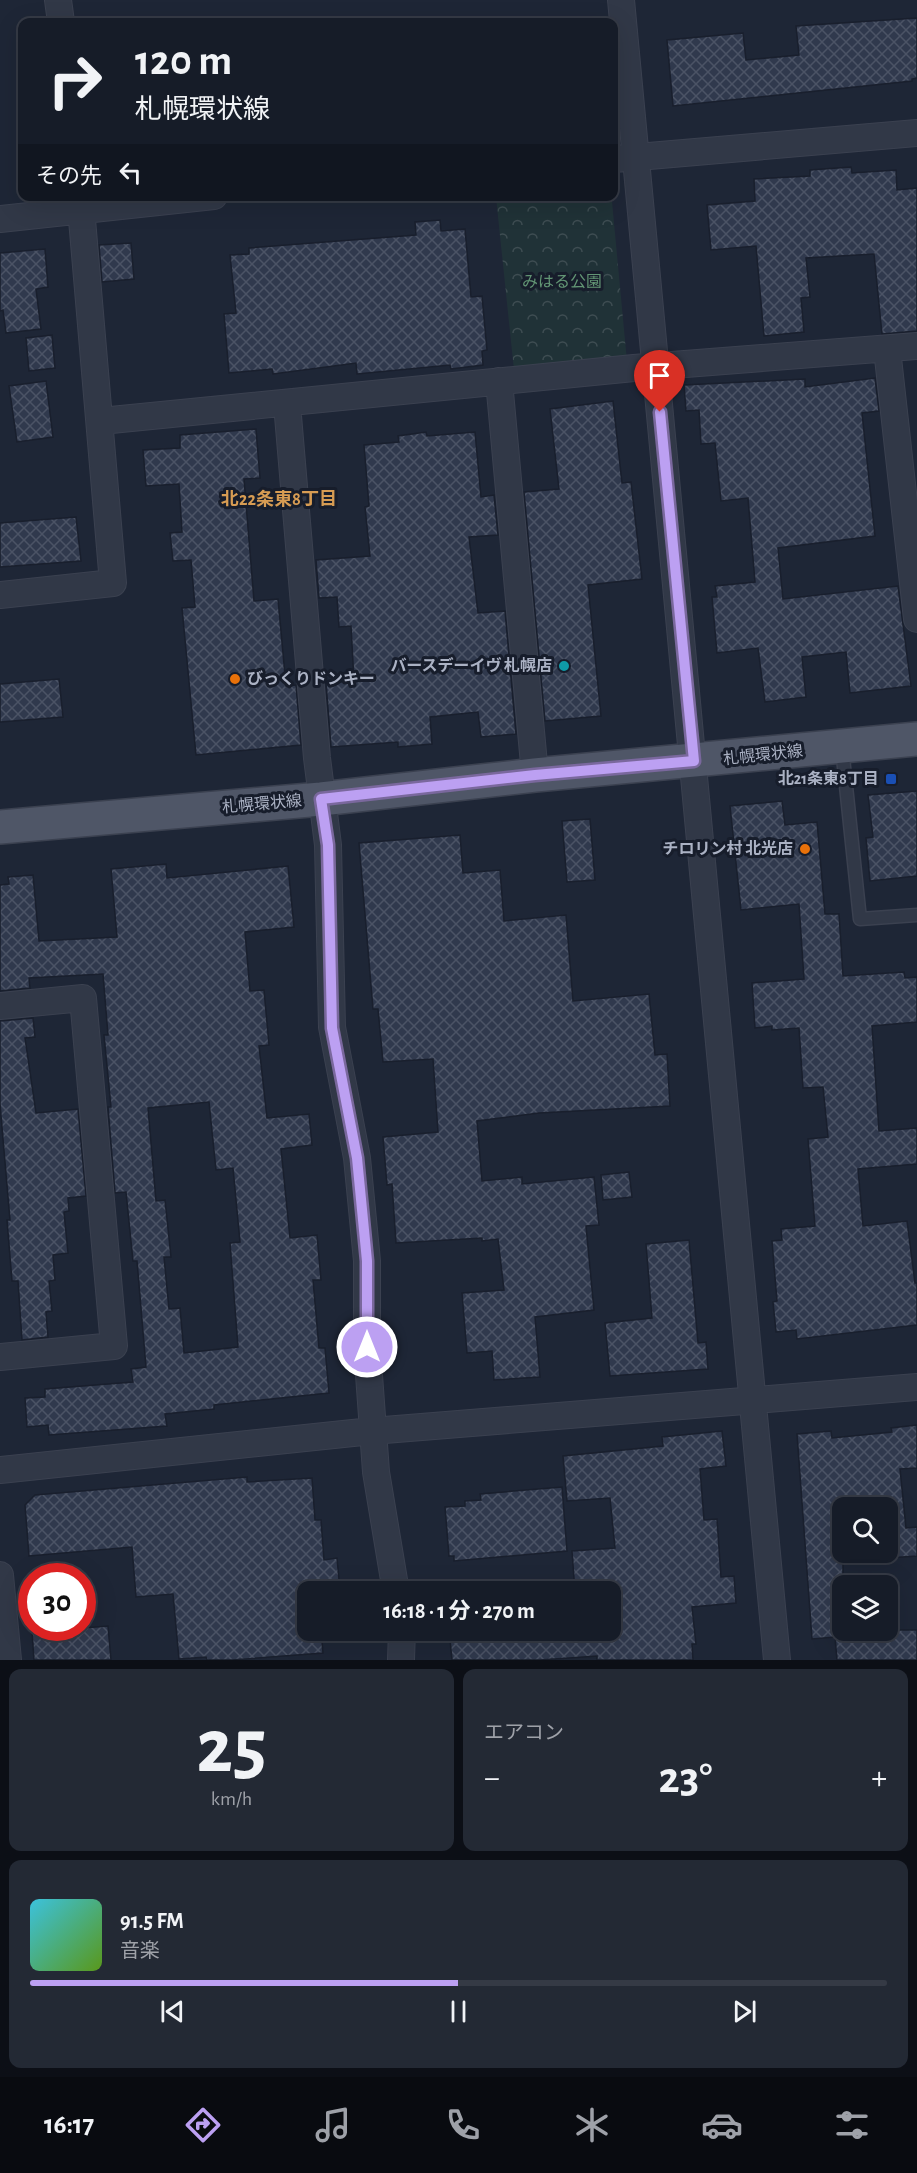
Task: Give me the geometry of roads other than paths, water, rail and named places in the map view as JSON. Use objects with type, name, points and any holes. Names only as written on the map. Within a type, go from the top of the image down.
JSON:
[{"type":"main road","name":"札幌環状線","points":[[0,827],[321,799],[535,775],[917,739]]},
{"type":"street","points":[[59,0],[61,18]]},
{"type":"street","points":[[621,0],[624,158],[656,366],[777,1660]]},
{"type":"street","points":[[624,158],[917,133]]},
{"type":"street","points":[[0,219],[80,203],[118,201]]},
{"type":"street","points":[[0,595],[113,583],[101,421],[80,203]]},
{"type":"street","points":[[101,421],[656,366],[917,346]]},
{"type":"street","points":[[887,349],[917,619]]},
{"type":"street","points":[[499,381],[535,775]]},
{"type":"street","points":[[287,404],[321,799],[328,845],[332,1028],[357,1158],[367,1261],[367,1347],[372,1431],[376,1472],[394,1581]]},
{"type":"street","points":[[0,1006],[83,998],[114,1346],[0,1357]]},
{"type":"street","points":[[0,1470],[372,1431],[917,1387]]},
{"type":"street","points":[[0,1575],[8,1660]]},
{"type":"street","points":[[401,1660],[402,1641]]},
{"type":"lane","points":[[842,747],[860,919],[917,915]]},
{"type":"place","name":"バースデーイヴ 札幌店","points":[[564,666]]},
{"type":"place","name":"びっくりドンキー","points":[[235,679]]},
{"type":"place","name":"北21条東8丁目","points":[[891,779]]},
{"type":"place","name":"チロリン村 北光店","points":[[805,849]]},
{"type":"district","name":"北22条東8丁目","points":[[279,500]]},
{"type":"park label","name":"みはる公園","points":[[562,282]]}]
